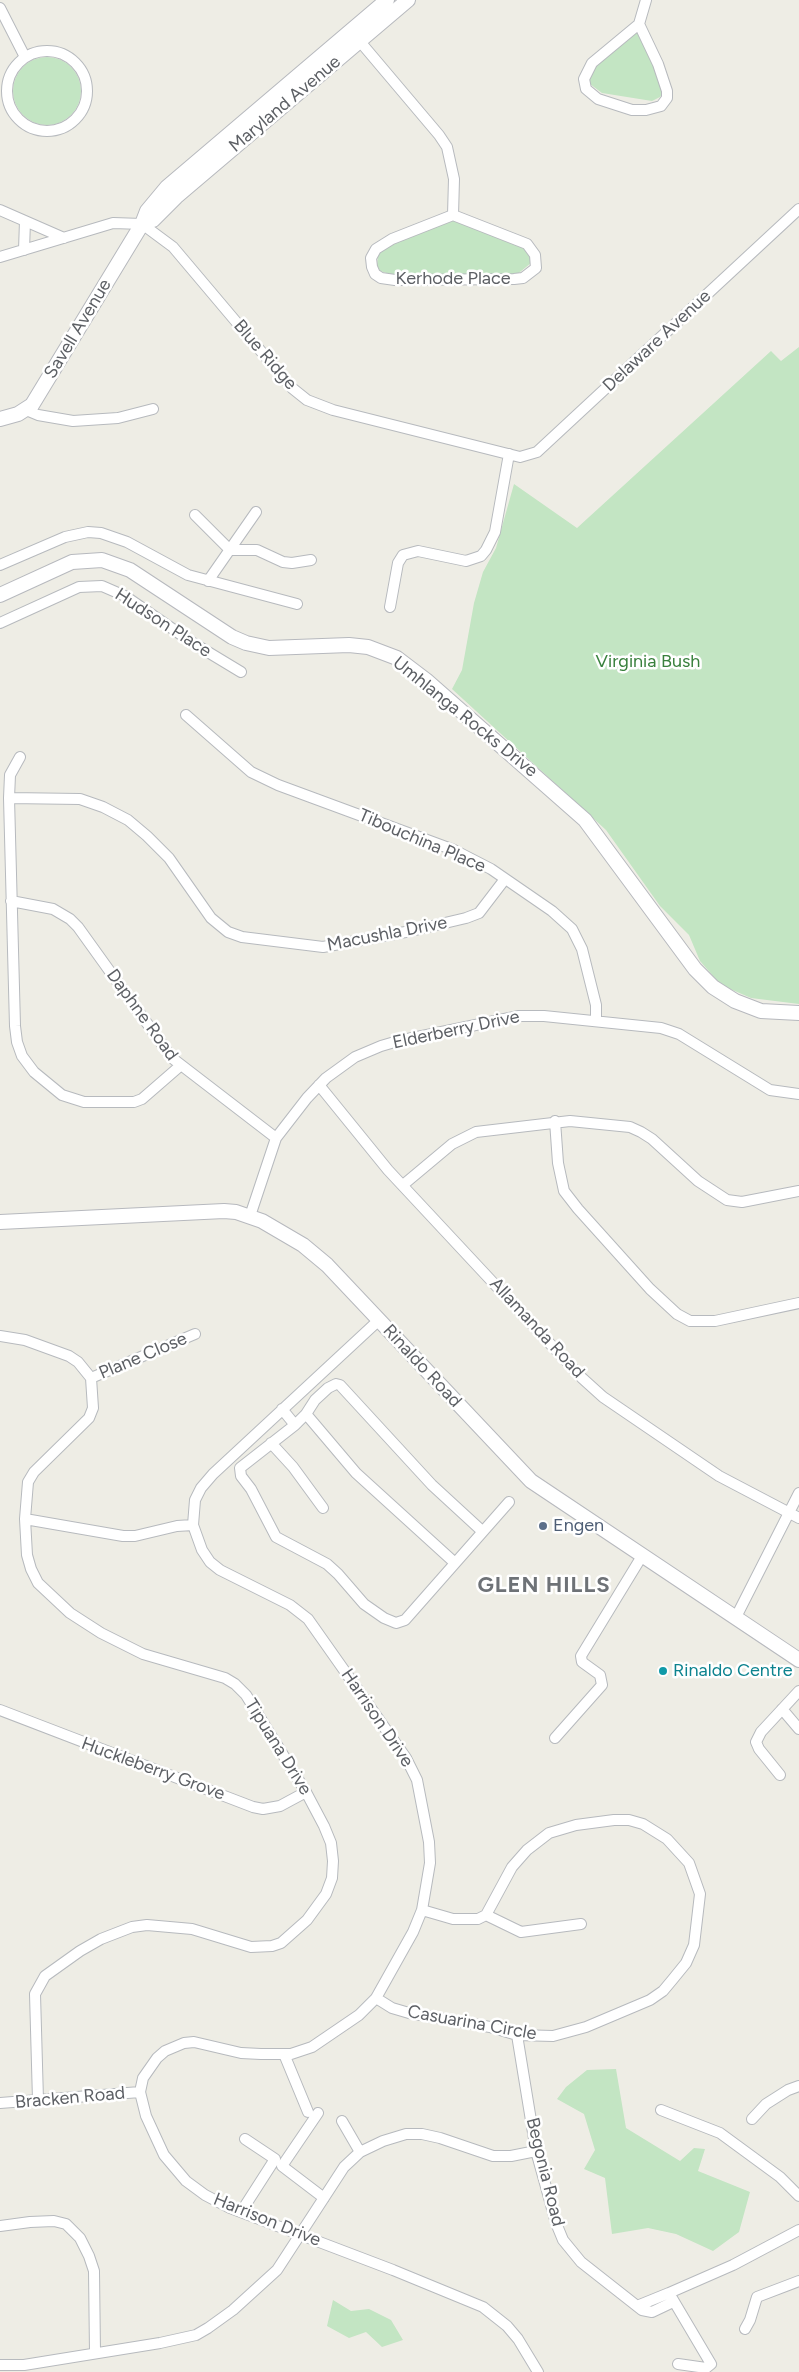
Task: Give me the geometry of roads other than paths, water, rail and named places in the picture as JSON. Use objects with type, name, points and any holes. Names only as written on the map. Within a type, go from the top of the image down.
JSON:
[{"type":"street","name":"Maryland Avenue","points":[[355,36],[388,0]]},
{"type":"street","name":"Maryland Avenue","points":[[157,208],[171,192],[355,36],[408,0]]},
{"type":"street","points":[[639,24],[666,82],[667,98],[661,106],[646,110],[632,110],[598,99],[586,89],[584,84],[585,73],[592,64],[639,24],[646,0]]},
{"type":"street","points":[[0,8],[25,58]]},
{"type":"street","points":[[355,36],[447,147],[454,179],[454,216]]},
{"type":"street","points":[[35,52],[53,52],[70,58],[78,66],[87,88],[84,106],[74,121],[64,127],[41,131],[30,127],[18,118],[10,107],[7,93],[9,80],[15,67],[25,58],[35,52]]},
{"type":"street","name":"Savell Avenue","points":[[26,410],[37,397],[142,224],[157,208]]},
{"type":"street","points":[[0,210],[64,238]]},
{"type":"street","name":"Delaware Avenue","points":[[509,454],[520,457],[537,452],[799,210]]},
{"type":"street","name":"Kerhode Place","points":[[454,216],[526,244],[536,255],[536,268],[523,278],[514,279],[395,280],[380,278],[375,274],[371,258],[376,248],[392,239],[454,216]]},
{"type":"street","points":[[24,250],[26,221]]},
{"type":"street","points":[[0,257],[113,223],[142,224]]},
{"type":"street","name":"Blue Ridge","points":[[142,224],[173,247],[292,388],[307,400],[333,410],[509,454]]},
{"type":"street","points":[[0,419],[26,410],[38,415],[73,421],[118,418],[154,408]]},
{"type":"street","points":[[390,607],[398,563],[403,555],[418,551],[466,561],[481,556],[486,550],[495,532],[509,454]]},
{"type":"street","points":[[208,581],[256,512]]},
{"type":"street","points":[[195,515],[230,550],[257,550],[283,562],[292,563],[311,560]]},
{"type":"street","points":[[0,565],[65,537],[88,532],[101,533],[127,542],[188,575],[297,604]]},
{"type":"street","name":"Umhlanga Rocks Drive","points":[[0,595],[72,562],[102,560],[130,570],[232,638],[246,643],[269,648],[349,645],[368,647],[397,658],[426,680],[585,820],[695,969],[713,987],[735,1001],[761,1011],[799,1013]]},
{"type":"street","name":"Hudson Place","points":[[0,623],[79,587],[102,586],[125,596],[193,643],[240,672]]},
{"type":"street","name":"Tibouchina Place","points":[[186,715],[251,772],[278,785],[454,850],[505,879],[552,911],[572,929],[582,949],[596,1005],[596,1020]]},
{"type":"street","points":[[20,757],[10,775],[9,798],[17,1042],[22,1056],[34,1072],[53,1089],[70,1098],[96,1102],[134,1102],[151,1094],[180,1066]]},
{"type":"street","name":"Macushla Drive","points":[[9,798],[52,797],[80,799],[103,807],[128,820],[169,858],[211,918],[228,932],[242,937],[323,947],[466,918],[479,913],[505,879]]},
{"type":"street","name":"Daphne Road","points":[[11,901],[53,909],[74,923],[180,1066],[276,1138]]},
{"type":"street","name":"Elderberry Drive","points":[[250,1216],[276,1138],[290,1118],[319,1085],[355,1057],[398,1041],[519,1016],[596,1020],[671,1031],[770,1090],[799,1094]]},
{"type":"street","name":"Allamanda Road","points":[[319,1085],[402,1185],[603,1397],[718,1476],[799,1518]]},
{"type":"street","points":[[555,1121],[558,1163],[564,1191],[650,1289],[672,1310],[690,1321],[708,1322],[799,1303]]},
{"type":"street","points":[[402,1185],[452,1144],[476,1132],[555,1121],[617,1125],[641,1132],[652,1139],[698,1181],[727,1200],[742,1202],[799,1191]]},
{"type":"street","name":"Rinaldo Road","points":[[0,1222],[210,1211],[236,1212],[250,1216],[314,1253],[531,1481],[799,1660]]},
{"type":"street","name":"Harrison Drive","points":[[379,1320],[201,1488],[195,1500],[192,1525],[202,1550],[210,1562],[220,1570],[290,1605],[308,1619],[406,1758],[417,1780],[429,1842],[430,1863],[422,1910],[414,1932],[376,1998],[360,2014],[312,2047],[303,2052],[284,2054],[241,2053],[194,2042],[184,2043],[165,2051],[157,2058],[143,2078],[140,2092],[155,2139],[173,2167],[205,2195],[241,2212],[483,2307],[518,2339],[538,2372]]},
{"type":"street","name":"Plane Close","points":[[91,1378],[195,1334]]},
{"type":"street","points":[[0,1336],[25,1340],[69,1356],[78,1362],[91,1378]]},
{"type":"street","name":"Tipuana Drive","points":[[38,2100],[35,1994],[46,1976],[80,1951],[113,1933],[147,1925],[192,1929],[251,1947],[272,1946],[293,1935],[307,1920],[326,1894],[332,1878],[331,1843],[324,1826],[306,1792],[246,1695],[236,1684],[225,1678],[143,1654],[101,1633],[70,1613],[38,1583],[31,1569],[27,1556],[25,1519],[28,1482],[34,1472],[89,1418],[93,1408],[91,1378]]},
{"type":"street","points":[[482,1531],[432,1485],[345,1388],[336,1384],[332,1385],[315,1400],[306,1414],[292,1428],[255,1455],[240,1471],[243,1479],[255,1495],[272,1532],[283,1542],[332,1567],[373,1612],[392,1622],[400,1622],[455,1564],[509,1502]]},
{"type":"street","points":[[279,1413],[292,1428]]},
{"type":"street","points":[[306,1414],[367,1485],[455,1564]]},
{"type":"street","points":[[271,1443],[293,1467],[323,1508]]},
{"type":"street","points":[[736,1617],[799,1493]]},
{"type":"street","points":[[25,1519],[123,1536],[144,1535],[177,1526],[192,1525]]},
{"type":"street","points":[[555,1738],[602,1685],[600,1675],[581,1659],[587,1645],[642,1556]]},
{"type":"street","points":[[780,1774],[758,1749],[756,1742],[761,1732],[799,1691]]},
{"type":"street","points":[[782,1709],[799,1729]]},
{"type":"street","name":"Huckleberry Grove","points":[[0,1710],[253,1807],[263,1809],[280,1806],[306,1792]]},
{"type":"street","name":"Casuarina Circle","points":[[376,1998],[392,2008],[409,2013],[517,2035],[553,2036],[586,2027],[634,2008],[663,1991],[686,1963],[694,1945],[700,1907],[697,1881],[689,1863],[680,1851],[654,1829],[629,1820],[584,1823],[549,1833],[512,1866],[486,1915]]},
{"type":"street","points":[[422,1910],[461,1920],[478,1919],[486,1915],[521,1932],[580,1924]]},
{"type":"street","name":"Begonia Road","points":[[517,2035],[536,2151],[556,2223],[563,2240],[581,2262],[642,2310],[652,2312],[671,2298]]},
{"type":"street","points":[[284,2054],[313,2112],[282,2166],[324,2198]]},
{"type":"street","points":[[752,2119],[766,2104],[788,2090],[799,2086]]},
{"type":"street","name":"Bracken Road","points":[[0,2103],[140,2092]]},
{"type":"street","points":[[661,2110],[720,2133],[780,2177],[799,2196]]},
{"type":"street","points":[[342,2122],[360,2152]]},
{"type":"street","points":[[0,2365],[24,2368],[95,2353],[160,2343],[196,2334],[208,2328],[233,2310],[277,2270],[344,2167],[360,2152],[383,2141],[406,2134],[422,2134],[440,2138],[483,2154],[500,2157],[536,2151]]},
{"type":"street","points":[[241,2212],[276,2158],[245,2139]]},
{"type":"street","points":[[0,2226],[54,2221],[66,2224],[80,2238],[94,2271],[95,2353]]},
{"type":"street","points":[[678,2364],[706,2368],[711,2364],[671,2298],[799,2230]]},
{"type":"street","points":[[745,2328],[750,2320],[757,2297],[799,2281]]},
{"type":"place","name":"Engen","points":[[543,1526]]},
{"type":"place","name":"Rinaldo Centre","points":[[663,1671]]},
{"type":"district","name":"GLEN HILLS","points":[[544,1586]]},
{"type":"park label","name":"Virginia Bush","points":[[648,662]]}]
